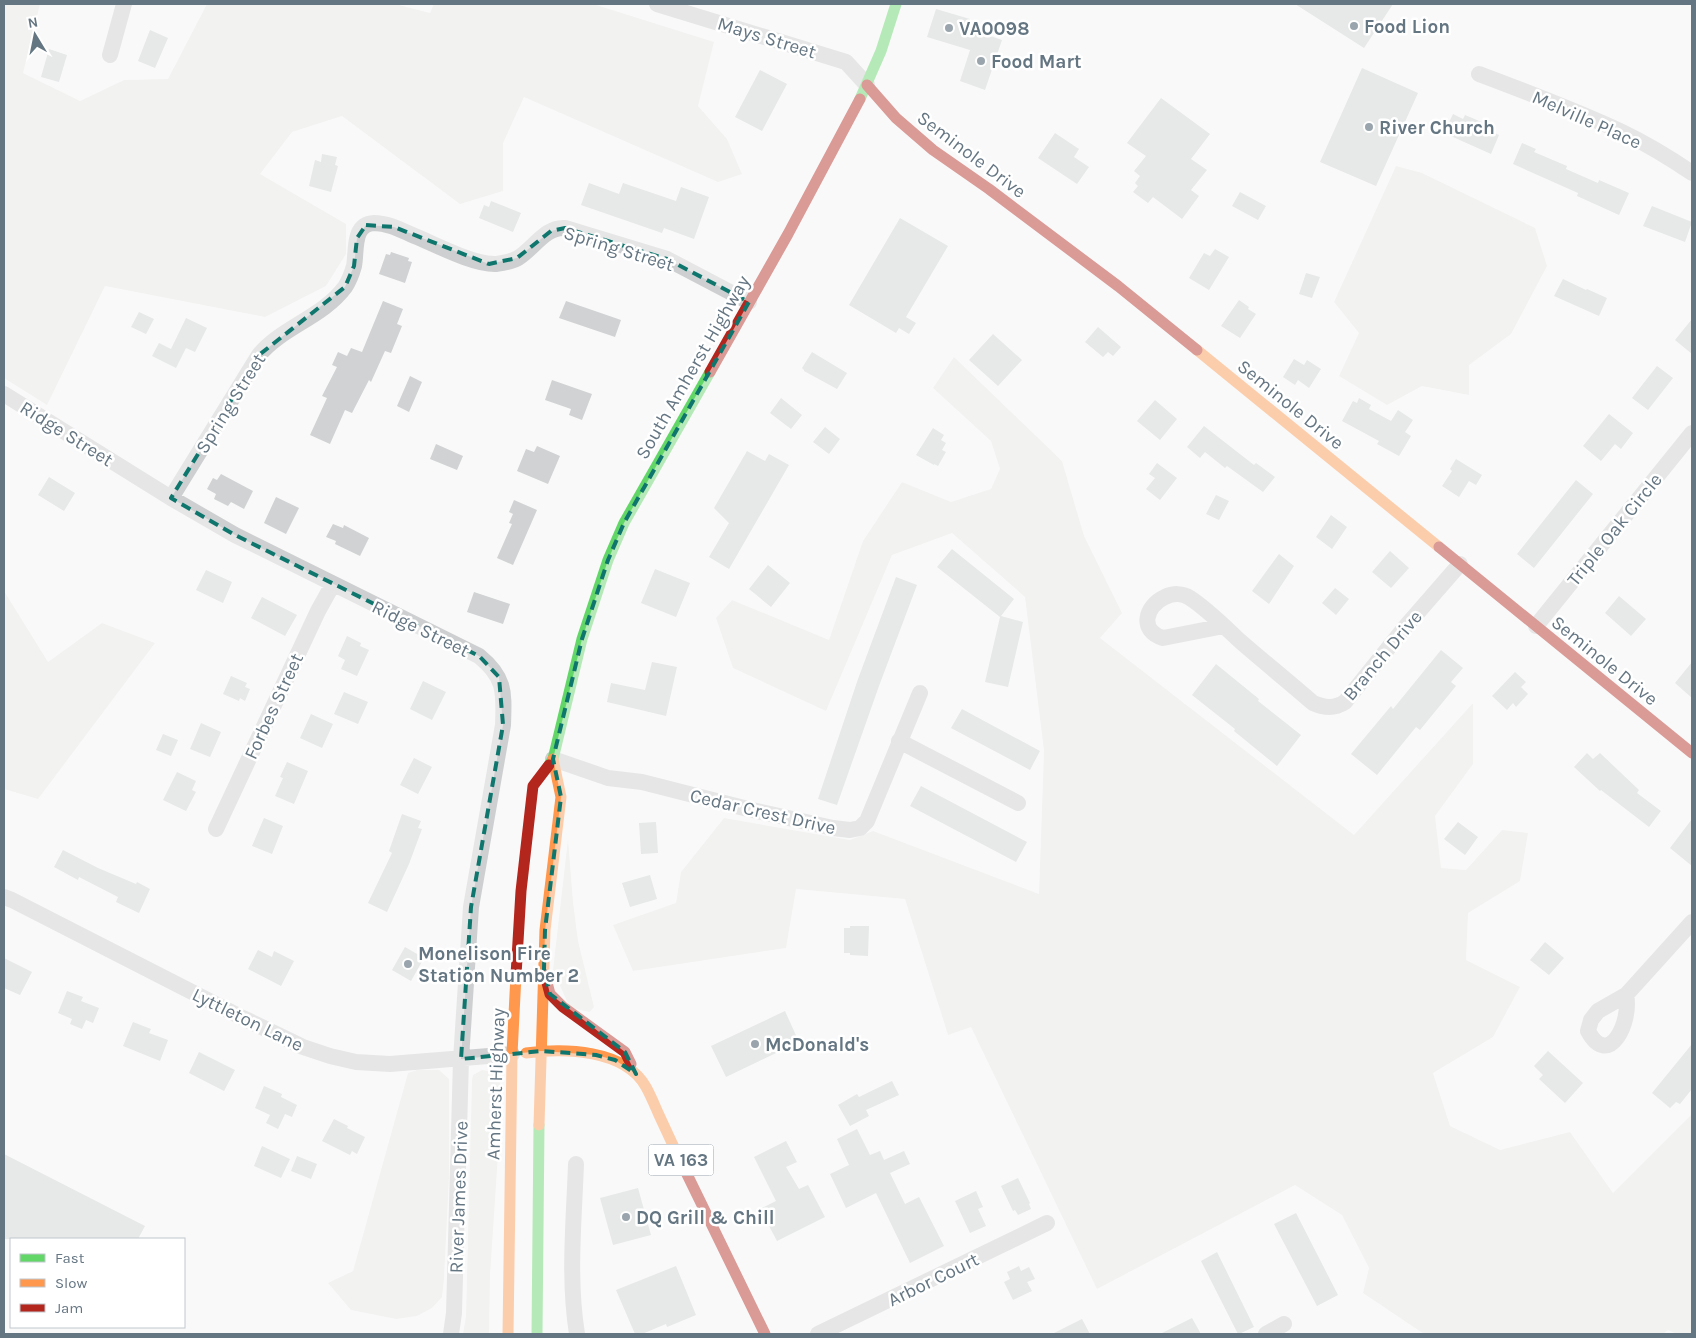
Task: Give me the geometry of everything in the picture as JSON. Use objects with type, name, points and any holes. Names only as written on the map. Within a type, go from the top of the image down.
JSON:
[{"type":"main road","name":"South Amherst Highway","points":[[552,760],[582,639],[608,560],[624,524],[842,136],[881,51],[896,4]]},
{"type":"main road","name":"Seminole Drive","points":[[867,85],[896,118],[933,150],[989,189],[1118,286],[1692,753]]},
{"type":"main road","points":[[537,1334],[540,1078],[545,930],[561,797],[552,760]]},
{"type":"main road","name":"Amherst Highway","points":[[508,1334],[512,1054],[520,891],[533,786],[552,760]]},
{"type":"main road","points":[[544,969],[550,994],[563,1007],[625,1052],[636,1074]]},
{"type":"main road","name":"VA 163","points":[[512,1054],[542,1051],[578,1052],[615,1060],[636,1074],[646,1086],[668,1135],[766,1334]]},
{"type":"street","points":[[110,55],[124,4]]},
{"type":"street","name":"Mays Street","points":[[657,4],[846,62],[867,85]]},
{"type":"street","name":"Melville Place","points":[[1479,74],[1558,104],[1623,132],[1663,154],[1692,173]]},
{"type":"street","name":"Spring Street","points":[[171,498],[262,351],[335,298],[345,287],[354,266],[357,238],[360,230],[366,224],[375,223],[394,227],[457,254],[489,264],[503,263],[517,258],[551,230],[565,228],[668,260],[749,302]]},
{"type":"street","name":"Ridge Street","points":[[4,394],[171,498],[235,535],[479,656],[489,664],[501,682],[504,702],[503,725],[471,907],[465,982],[462,1059]]},
{"type":"street","name":"Triple Oak Circle","points":[[1536,626],[1692,433]]},
{"type":"street","name":"Branch Drive","points":[[1224,626],[1313,702],[1322,707],[1332,707],[1345,702],[1406,626],[1460,564]]},
{"type":"street","name":"Forbes Street","points":[[216,829],[314,620],[333,584]]},
{"type":"street","name":"Cedar Crest Drive","points":[[552,760],[608,778],[642,782],[748,809],[850,830],[860,828],[867,822],[920,693]]},
{"type":"street","points":[[899,741],[1018,803]]},
{"type":"street","name":"Lyttleton Lane","points":[[4,897],[303,1047],[330,1056],[356,1062],[390,1064],[512,1054]]},
{"type":"street","points":[[1626,995],[1692,922]]},
{"type":"street","name":"River James Drive","points":[[451,1334],[454,1313],[462,1059]]},
{"type":"street","points":[[576,1164],[572,1270],[573,1310],[577,1334]]},
{"type":"street","name":"Arbor Court","points":[[818,1334],[1047,1223]]},
{"type":"street","points":[[1266,1334],[1284,1324]]},
{"type":"highlighted area","points":[[366,225],[394,227],[489,264],[517,258],[551,231],[565,228],[667,259],[749,302],[624,523],[608,560],[582,639],[553,759],[561,797],[545,930],[544,969],[550,994],[625,1052],[636,1074],[615,1060],[596,1055],[542,1051],[461,1059],[471,907],[503,725],[499,677],[479,656],[235,535],[171,498],[259,355],[345,287],[354,266],[357,238]]},
{"type":"shaded area","points":[[4,4],[40,4],[23,73],[80,101],[124,80],[168,79],[207,4],[395,4],[430,13],[434,4],[593,4],[714,42],[698,106],[727,139],[742,174],[718,182],[524,97],[503,143],[503,191],[460,204],[342,116],[292,132],[260,174],[346,224],[346,254],[326,286],[265,317],[105,286],[47,405],[4,378]]},
{"type":"shaded area","points":[[1396,166],[1422,173],[1535,228],[1547,266],[1511,334],[1469,365],[1469,395],[1422,386],[1387,405],[1339,376],[1359,333],[1334,302]]},
{"type":"shaded area","points":[[954,357],[1062,461],[1084,536],[1122,613],[1100,638],[1354,835],[1473,703],[1473,764],[1435,816],[1441,868],[1466,870],[1502,830],[1528,833],[1520,881],[1468,913],[1466,960],[1520,987],[1493,1037],[1433,1073],[1450,1126],[1500,1150],[1570,1132],[1613,1193],[1692,1114],[1692,1334],[1677,1334],[1668,1330],[1663,1334],[1424,1334],[1363,1293],[1369,1268],[1342,1215],[1295,1185],[1097,1289],[971,1027],[948,1035],[905,899],[796,889],[786,948],[633,971],[613,925],[676,903],[681,872],[724,818],[850,840],[873,831],[1039,894],[1044,751],[1025,597],[952,533],[892,555],[826,711],[733,668],[716,618],[732,600],[829,640],[863,541],[902,482],[951,502],[991,489],[1000,469],[991,441],[933,388]]},
{"type":"shaded area","points":[[4,591],[48,662],[102,623],[155,643],[38,799],[4,789]]},
{"type":"shaded area","points":[[568,839],[578,941],[594,1007],[590,1012],[570,1008],[553,970]]},
{"type":"shaded area","points":[[417,1070],[439,1070],[449,1079],[449,1177],[444,1279],[442,1297],[432,1308],[417,1316],[396,1319],[351,1310],[328,1283],[353,1271],[408,1073]]},
{"type":"shaded area","points":[[482,1070],[493,1072],[500,1083],[498,1155],[490,1275],[489,1334],[463,1334],[466,1316],[472,1080],[473,1075]]},
{"type":"building","name":"Food Lion","points":[[1295,4],[1393,4],[1364,48]]},
{"type":"building","points":[[936,9],[970,19],[967,28],[1002,40],[985,90],[960,81],[970,50],[927,37]]},
{"type":"building","points":[[150,30],[168,38],[155,68],[138,61]]},
{"type":"building","points":[[49,49],[67,55],[59,82],[41,77]]},
{"type":"building","name":"River Church","points":[[1362,68],[1418,93],[1376,186],[1320,162]]},
{"type":"building","points":[[760,70],[787,84],[762,131],[735,117]]},
{"type":"building","points":[[1161,98],[1210,134],[1191,159],[1207,170],[1191,190],[1199,196],[1182,219],[1153,197],[1148,203],[1133,192],[1138,186],[1135,183],[1140,176],[1134,171],[1146,156],[1127,143]]},
{"type":"building","points":[[1453,114],[1463,119],[1465,115],[1484,123],[1482,127],[1499,135],[1491,154],[1444,133]]},
{"type":"building","points":[[1055,133],[1079,149],[1074,157],[1089,167],[1077,184],[1038,158]]},
{"type":"building","points":[[1522,143],[1536,149],[1534,152],[1567,166],[1566,169],[1598,183],[1599,180],[1629,193],[1619,215],[1577,196],[1578,193],[1513,164]]},
{"type":"building","points":[[322,154],[337,157],[335,165],[338,166],[331,192],[309,186],[315,160],[321,162]]},
{"type":"building","points":[[589,183],[619,194],[623,183],[676,201],[681,187],[709,197],[694,239],[664,228],[662,233],[581,205]]},
{"type":"building","points":[[1240,192],[1266,206],[1258,220],[1232,206]]},
{"type":"building","points":[[491,201],[521,213],[513,232],[479,218],[484,205],[489,207]]},
{"type":"building","points":[[1652,206],[1692,222],[1685,242],[1643,226]]},
{"type":"building","points":[[900,218],[948,246],[906,317],[916,323],[909,334],[899,328],[896,333],[849,305]]},
{"type":"building","points":[[1215,249],[1229,257],[1209,290],[1189,278],[1204,253],[1210,256]]},
{"type":"building","points":[[391,252],[409,258],[408,261],[412,262],[405,283],[379,274],[386,254],[390,255]]},
{"type":"building","points":[[1306,273],[1320,277],[1312,298],[1299,294]]},
{"type":"building","points":[[1563,279],[1607,298],[1599,316],[1554,296]]},
{"type":"building","points":[[1239,300],[1256,314],[1240,338],[1221,326]]},
{"type":"building","points":[[383,301],[403,309],[397,324],[402,326],[391,353],[385,351],[371,382],[369,380],[352,413],[345,410],[330,444],[310,435],[327,398],[322,396],[337,367],[332,365],[338,352],[347,356],[351,348],[362,352]]},
{"type":"building","points":[[566,301],[621,320],[615,337],[559,318]]},
{"type":"building","points":[[139,312],[154,319],[146,334],[131,327]]},
{"type":"building","points":[[186,318],[207,328],[195,352],[186,348],[176,368],[152,356],[159,343],[171,349]]},
{"type":"building","points":[[1692,319],[1692,354],[1675,340]]},
{"type":"building","points":[[1098,327],[1121,347],[1113,356],[1108,352],[1103,357],[1085,342]]},
{"type":"building","points":[[993,334],[1022,360],[998,386],[969,360]]},
{"type":"building","points":[[812,352],[847,373],[837,389],[804,371],[802,368]]},
{"type":"building","points":[[1294,359],[1304,365],[1307,360],[1321,369],[1309,388],[1298,380],[1295,385],[1283,377]]},
{"type":"building","points":[[1657,366],[1673,378],[1648,410],[1632,398]]},
{"type":"building","points":[[410,376],[422,382],[409,412],[397,406]]},
{"type":"building","points":[[552,380],[592,394],[582,420],[569,415],[571,409],[545,400]]},
{"type":"building","points":[[781,398],[802,415],[791,429],[770,413]]},
{"type":"building","points":[[1359,398],[1371,405],[1369,409],[1391,421],[1398,410],[1413,420],[1405,432],[1411,436],[1399,456],[1377,444],[1379,441],[1342,421],[1353,401],[1357,403]]},
{"type":"building","points":[[1155,400],[1177,419],[1160,440],[1137,421]]},
{"type":"building","points":[[1609,414],[1633,433],[1621,449],[1615,444],[1601,461],[1583,446]]},
{"type":"building","points":[[1204,426],[1254,465],[1256,463],[1275,477],[1263,492],[1227,466],[1225,468],[1205,452],[1200,458],[1187,447]]},
{"type":"building","points":[[825,427],[840,439],[829,454],[813,442]]},
{"type":"building","points":[[933,428],[944,435],[941,440],[946,443],[942,450],[946,452],[938,466],[916,455]]},
{"type":"building","points":[[436,444],[463,456],[457,470],[430,459]]},
{"type":"building","points":[[537,446],[560,456],[548,484],[517,471],[526,449],[534,452]]},
{"type":"building","points":[[747,451],[765,461],[769,454],[789,465],[729,569],[709,557],[729,523],[714,508]]},
{"type":"building","points":[[1456,459],[1482,475],[1476,485],[1469,481],[1459,497],[1442,486],[1452,471],[1450,469]]},
{"type":"building","points":[[1157,463],[1177,478],[1160,500],[1146,489],[1155,478],[1149,474]]},
{"type":"building","points":[[221,474],[253,491],[244,509],[231,502],[228,506],[214,499],[216,494],[207,489],[213,478],[217,480]]},
{"type":"building","points":[[49,477],[75,493],[64,511],[38,495]]},
{"type":"building","points":[[1576,480],[1593,494],[1534,568],[1517,554]]},
{"type":"building","points":[[1216,495],[1229,501],[1219,520],[1206,514]]},
{"type":"building","points":[[276,497],[299,508],[286,534],[264,523]]},
{"type":"building","points":[[514,500],[537,510],[513,565],[497,558],[512,524],[509,523],[513,514],[509,512]]},
{"type":"building","points":[[1331,515],[1347,527],[1332,549],[1316,537]]},
{"type":"building","points":[[333,524],[343,528],[344,525],[369,538],[360,556],[335,544],[336,541],[326,537]]},
{"type":"building","points":[[952,549],[1014,599],[1001,616],[1023,622],[1008,687],[985,682],[1000,617],[937,567]]},
{"type":"building","points":[[1390,551],[1409,568],[1391,588],[1372,572]]},
{"type":"building","points":[[1279,554],[1294,566],[1269,604],[1252,591]]},
{"type":"building","points":[[768,565],[790,583],[771,607],[749,589]]},
{"type":"building","points":[[655,569],[690,583],[676,617],[641,603]]},
{"type":"building","points":[[206,570],[232,582],[223,603],[196,590]]},
{"type":"building","points":[[896,577],[917,585],[837,805],[818,799],[858,679]]},
{"type":"building","points":[[1335,588],[1349,599],[1336,615],[1322,603]]},
{"type":"building","points":[[474,592],[510,604],[503,624],[467,612]]},
{"type":"building","points":[[1619,596],[1646,619],[1631,636],[1605,613]]},
{"type":"building","points":[[262,597],[297,615],[285,636],[251,618]]},
{"type":"building","points":[[347,636],[361,643],[360,646],[369,650],[357,676],[341,669],[345,660],[338,656]]},
{"type":"building","points":[[1441,650],[1463,668],[1451,682],[1456,686],[1420,730],[1416,727],[1377,775],[1351,754],[1391,706],[1393,709]]},
{"type":"building","points":[[652,662],[677,667],[666,716],[607,702],[611,683],[645,690]]},
{"type":"building","points":[[1692,662],[1692,698],[1675,683]]},
{"type":"building","points":[[1216,664],[1301,735],[1277,766],[1192,695]]},
{"type":"building","points":[[1515,672],[1526,682],[1521,687],[1528,694],[1516,707],[1513,703],[1507,710],[1492,696]]},
{"type":"building","points":[[231,676],[247,683],[245,687],[250,689],[245,701],[240,698],[239,701],[223,694]]},
{"type":"building","points":[[423,681],[446,692],[432,720],[410,709]]},
{"type":"building","points":[[344,692],[368,702],[358,724],[334,714]]},
{"type":"building","points":[[962,709],[1040,751],[1030,770],[951,728]]},
{"type":"building","points":[[311,714],[333,724],[322,748],[300,738]]},
{"type":"building","points":[[201,723],[221,732],[210,757],[190,749]]},
{"type":"building","points":[[163,734],[178,740],[171,756],[156,750]]},
{"type":"building","points":[[1587,753],[1593,759],[1600,753],[1639,790],[1637,793],[1661,811],[1649,827],[1600,791],[1574,767]]},
{"type":"building","points":[[414,758],[432,767],[418,794],[400,785]]},
{"type":"building","points":[[287,762],[308,771],[294,804],[275,796],[283,778],[280,777]]},
{"type":"building","points":[[177,772],[196,781],[192,790],[196,792],[186,811],[163,800]]},
{"type":"building","points":[[921,786],[1027,842],[1016,862],[910,806]]},
{"type":"building","points":[[402,814],[421,821],[418,828],[422,829],[409,864],[387,912],[368,903],[392,853],[389,851]]},
{"type":"building","points":[[264,818],[283,826],[272,854],[252,846]]},
{"type":"building","points":[[1692,819],[1692,866],[1670,848]]},
{"type":"building","points":[[656,822],[658,853],[641,854],[639,823]]},
{"type":"building","points":[[1458,822],[1478,837],[1465,855],[1444,839]]},
{"type":"building","points":[[63,850],[98,868],[136,884],[137,882],[150,889],[139,913],[116,902],[118,897],[79,877],[78,880],[54,867]]},
{"type":"building","points":[[650,875],[657,899],[630,907],[622,883]]},
{"type":"building","points":[[850,926],[869,926],[868,956],[844,953],[844,928],[850,928]]},
{"type":"building","points":[[1545,942],[1564,958],[1549,975],[1530,960]]},
{"type":"building","name":"Monelison Fire Station Number 2","points":[[405,947],[424,958],[411,981],[392,970]]},
{"type":"building","points":[[258,950],[272,957],[274,951],[294,961],[281,986],[248,969]]},
{"type":"building","points":[[4,958],[32,972],[20,995],[4,988]]},
{"type":"building","points":[[67,991],[83,997],[81,1001],[99,1008],[93,1023],[86,1020],[82,1029],[70,1024],[72,1019],[58,1013]]},
{"type":"building","name":"McDonald's","points":[[785,1011],[799,1042],[726,1077],[711,1046]]},
{"type":"building","points":[[133,1022],[151,1029],[149,1033],[168,1040],[160,1061],[123,1046]]},
{"type":"building","points":[[1692,1044],[1692,1089],[1680,1104],[1676,1102],[1670,1108],[1652,1093]]},
{"type":"building","points":[[1548,1051],[1583,1083],[1565,1103],[1539,1079],[1543,1075],[1534,1066]]},
{"type":"building","points":[[199,1052],[235,1070],[224,1091],[189,1073]]},
{"type":"building","points":[[892,1081],[899,1095],[866,1110],[869,1116],[850,1126],[838,1105],[857,1094],[859,1097]]},
{"type":"building","points":[[264,1086],[282,1094],[281,1097],[297,1105],[292,1117],[285,1114],[278,1129],[266,1123],[270,1115],[255,1108]]},
{"type":"building","points":[[334,1119],[365,1137],[357,1154],[352,1151],[350,1155],[322,1141]]},
{"type":"building","points":[[857,1129],[870,1155],[880,1151],[884,1160],[904,1151],[910,1164],[890,1173],[905,1204],[919,1197],[944,1246],[910,1263],[876,1193],[846,1208],[830,1174],[849,1165],[837,1139]]},
{"type":"building","points":[[786,1141],[797,1162],[786,1167],[799,1189],[808,1185],[825,1217],[777,1241],[760,1209],[776,1201],[754,1157]]},
{"type":"building","points":[[262,1146],[290,1159],[281,1178],[254,1166]]},
{"type":"building","points":[[4,1154],[145,1226],[139,1238],[4,1239]]},
{"type":"building","points":[[297,1156],[317,1164],[311,1179],[291,1171]]},
{"type":"building","points":[[1018,1178],[1031,1209],[1018,1215],[1015,1210],[1013,1211],[1001,1186]]},
{"type":"building","name":"DQ Grill & Chill","points":[[638,1188],[651,1235],[613,1245],[600,1198]]},
{"type":"building","points":[[976,1191],[983,1207],[978,1209],[986,1226],[970,1233],[955,1201]]},
{"type":"building","points":[[1296,1213],[1338,1295],[1317,1306],[1274,1224]]},
{"type":"building","points":[[1217,1252],[1254,1327],[1239,1334],[1201,1261]]},
{"type":"building","points":[[676,1266],[696,1315],[667,1327],[666,1324],[642,1334],[635,1334],[616,1290]]},
{"type":"building","points":[[1019,1266],[1021,1271],[1029,1267],[1035,1279],[1027,1282],[1032,1291],[1013,1300],[1004,1282],[1010,1279],[1007,1272]]},
{"type":"building","points":[[1192,1318],[1201,1334],[1160,1334]]},
{"type":"building","points":[[1082,1319],[1090,1334],[1052,1334]]},
{"type":"traffic: fast","points":[[860,99],[881,51],[896,4]]},
{"type":"traffic: fast","points":[[549,765],[553,759],[582,639],[608,560],[624,523],[710,372]]},
{"type":"traffic: fast","points":[[537,1334],[539,1125]]},
{"type":"traffic: slow","points":[[1197,350],[1439,547]]},
{"type":"traffic: slow","points":[[539,1125],[545,930],[561,797],[553,759]]},
{"type":"traffic: slow","points":[[508,1334],[512,1054],[516,975]]},
{"type":"traffic: slow","points":[[526,1053],[558,1051],[592,1054],[609,1058],[624,1065],[636,1074],[646,1087],[682,1164]]},
{"type":"traffic: jam","points":[[867,85],[896,118],[933,150],[989,189],[1118,286],[1197,350]]},
{"type":"traffic: jam","points":[[710,372],[788,234],[860,99]]},
{"type":"traffic: jam","points":[[1439,547],[1692,753]]},
{"type":"traffic: jam","points":[[516,975],[521,891],[533,786],[549,765]]},
{"type":"traffic: jam","points":[[545,975],[550,994],[563,1007],[625,1052],[631,1064]]},
{"type":"traffic: jam","points":[[682,1164],[765,1334]]},
{"type":"place","name":"Food Lion","points":[[1354,26]]},
{"type":"place","name":"VA0098","points":[[949,28]]},
{"type":"place","name":"Food Mart","points":[[981,61]]},
{"type":"place","name":"River Church","points":[[1369,127]]},
{"type":"place","name":"Monelison Fire Station Number 2","points":[[408,964]]},
{"type":"place","name":"McDonald's","points":[[755,1044]]},
{"type":"place","name":"DQ Grill & Chill","points":[[626,1217]]}]
